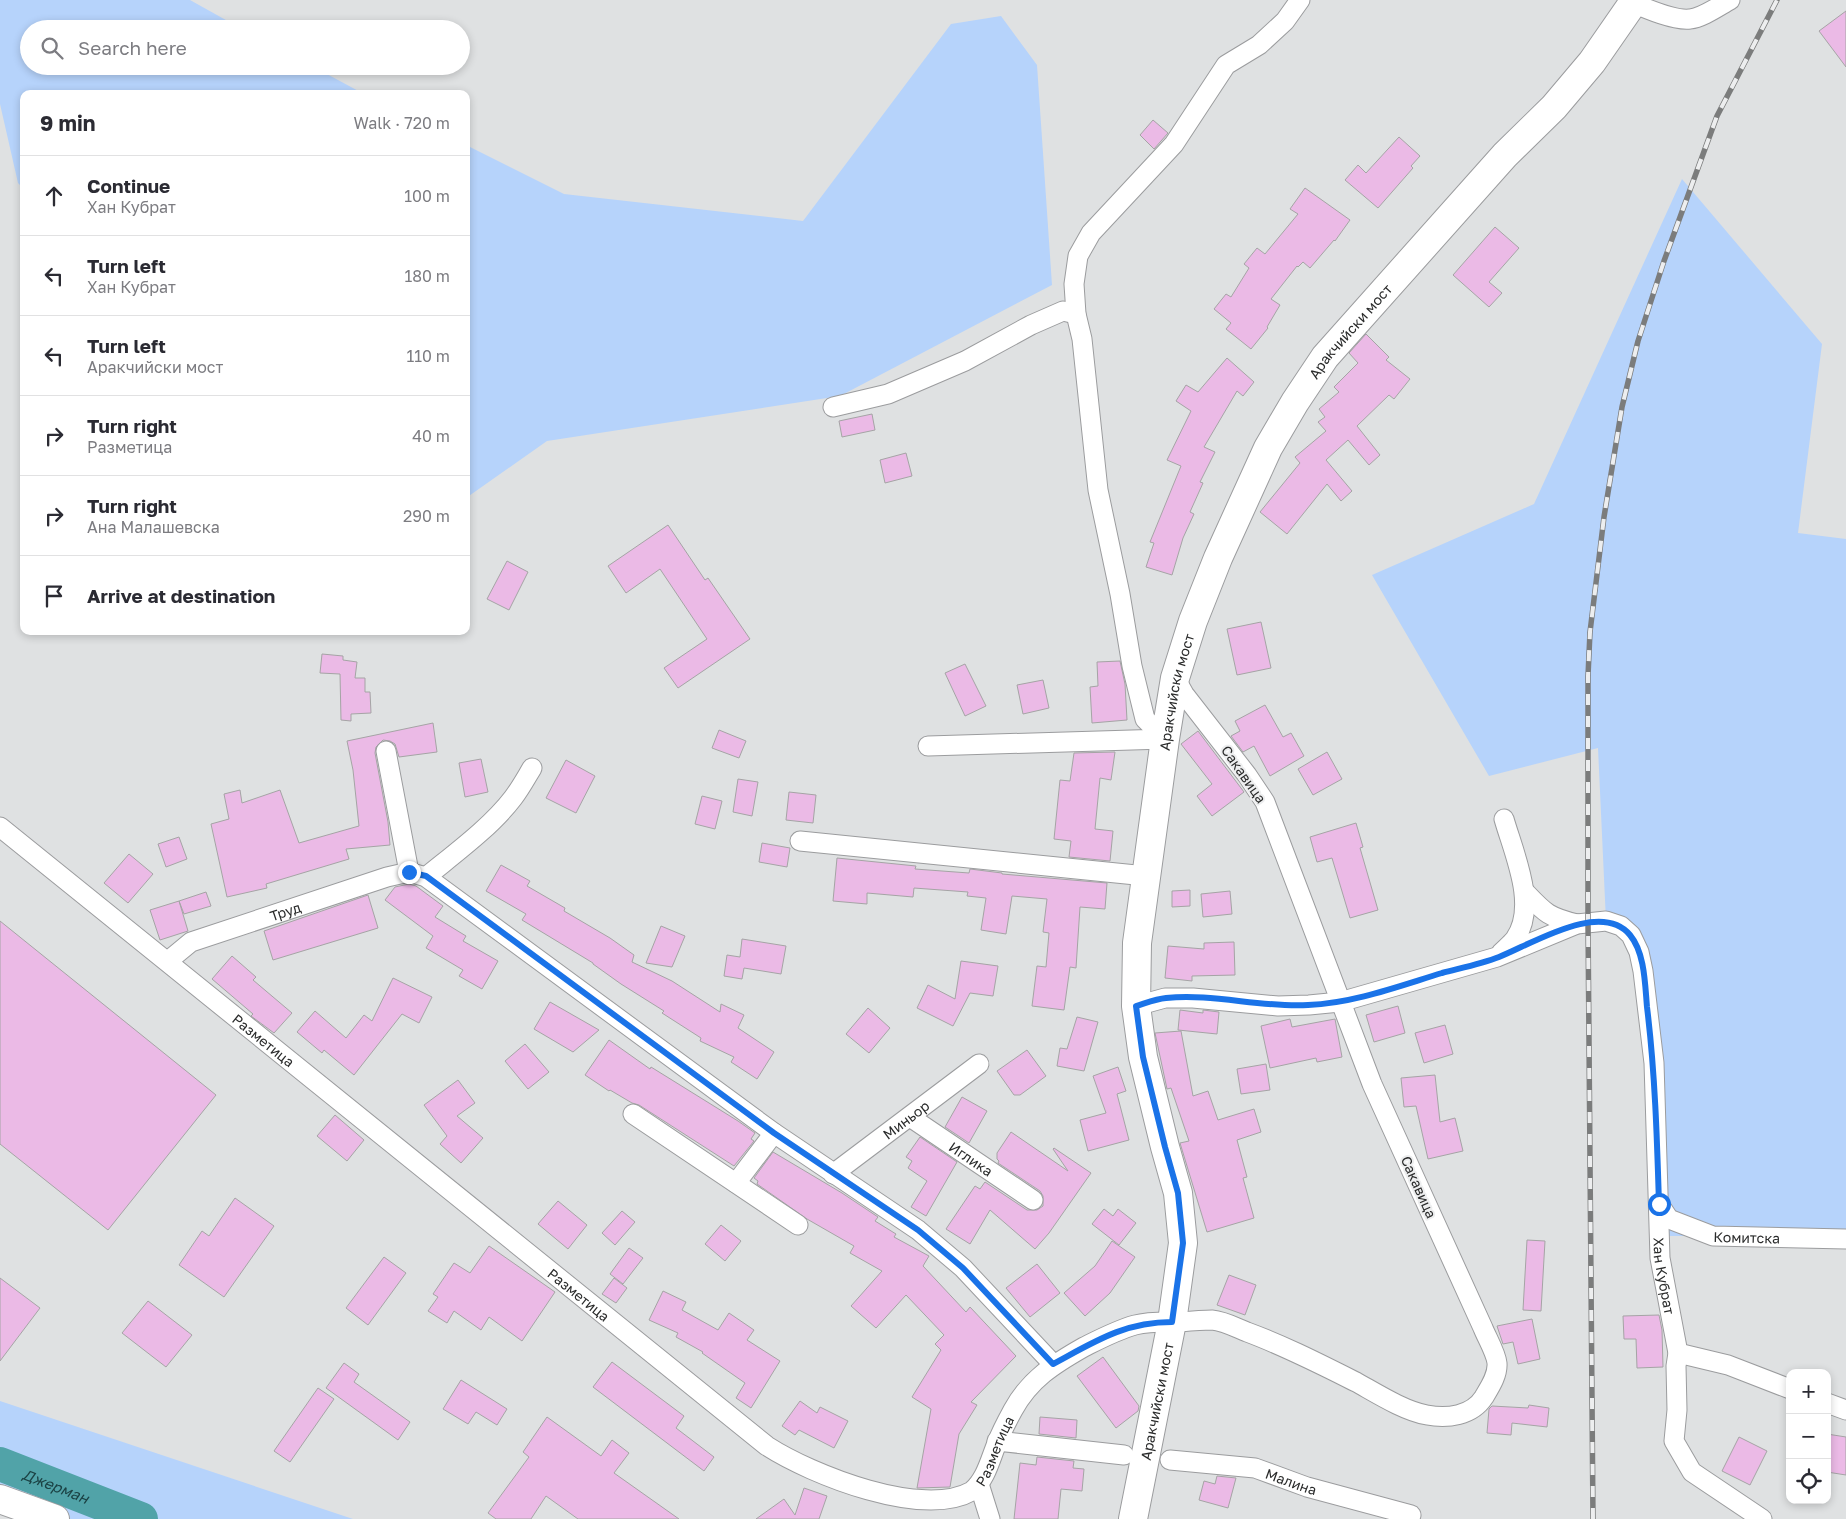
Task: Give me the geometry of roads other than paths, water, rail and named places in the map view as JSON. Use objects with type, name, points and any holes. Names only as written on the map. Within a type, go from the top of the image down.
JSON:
[{"type":"main road","name":"Аракчийски мост","points":[[1133,1519],[1172,1322],[1183,1243],[1178,1193],[1143,1057],[1136,1006],[1137,943],[1175,678],[1193,621],[1218,558],[1268,448],[1295,402],[1325,357],[1505,155],[1554,107],[1592,62],[1634,2]]},
{"type":"main road","points":[[0,1499],[56,1519]]},
{"type":"street","points":[[1165,739],[1145,719],[1132,666],[1120,594],[1098,490],[1082,339],[1076,314],[1074,284],[1078,256],[1092,233],[1174,144],[1226,65],[1259,45],[1285,21],[1300,0]]},
{"type":"street","points":[[1634,2],[1651,11],[1671,17],[1690,19],[1730,0]]},
{"type":"street","points":[[833,407],[888,394],[965,361],[1031,325],[1063,311],[1076,314]]},
{"type":"street","name":"Сакавица","points":[[1172,1322],[1214,1320],[1310,1358],[1392,1401],[1425,1415],[1447,1417],[1468,1412],[1481,1401],[1492,1383],[1497,1363],[1372,1084],[1265,802],[1247,775],[1184,694],[1175,678]]},
{"type":"street","points":[[928,746],[1165,739]]},
{"type":"street","points":[[386,751],[417,874],[774,1133],[832,1174],[918,1230],[963,1268],[1053,1364]]},
{"type":"street","name":"Труд","points":[[168,962],[191,942],[387,877],[417,874],[456,853],[485,827],[512,799],[532,768]]},
{"type":"street","points":[[1497,958],[1515,938],[1525,916],[1525,892],[1504,819]]},
{"type":"street","name":"Разметица","points":[[0,827],[767,1446],[796,1464],[830,1481],[884,1501],[917,1507],[943,1505],[957,1500],[970,1493],[979,1484],[1014,1407],[1028,1388],[1053,1364],[1119,1330],[1148,1323],[1172,1322]]},
{"type":"street","points":[[800,841],[1146,876]]},
{"type":"street","points":[[1525,892],[1541,909],[1554,918],[1577,924]]},
{"type":"street","name":"Хан Кубрат","points":[[1136,1006],[1165,998],[1193,998],[1278,1006],[1340,1002],[1497,958],[1577,924],[1606,921],[1621,926],[1631,935],[1643,971],[1654,1063],[1660,1258],[1678,1353],[1676,1366],[1677,1410],[1674,1441],[1692,1472],[1762,1519]]},
{"type":"street","name":"Миньор","points":[[832,1174],[979,1064]]},
{"type":"street","points":[[633,1114],[798,1224]]},
{"type":"street","name":"Иглика","points":[[910,1117],[1033,1200]]},
{"type":"street","points":[[736,1183],[774,1133]]},
{"type":"street","name":"Комитска","points":[[1659,1204],[1669,1219],[1713,1236],[1846,1239]]},
{"type":"street","points":[[1678,1353],[1728,1365],[1786,1387]]},
{"type":"street","points":[[1831,1404],[1846,1410]]},
{"type":"street","points":[[997,1441],[1124,1455]]},
{"type":"street","name":"Малина","points":[[1170,1460],[1255,1468],[1307,1487],[1411,1515]]},
{"type":"street","points":[[979,1484],[990,1519]]},
{"type":"waterway","name":"Джерман","points":[[0,1464],[141,1519]]},
{"type":"railway","points":[[1593,1519],[1588,922],[1588,676],[1590,632],[1604,517],[1622,407],[1638,341],[1664,261],[1717,116],[1777,0]]}]
